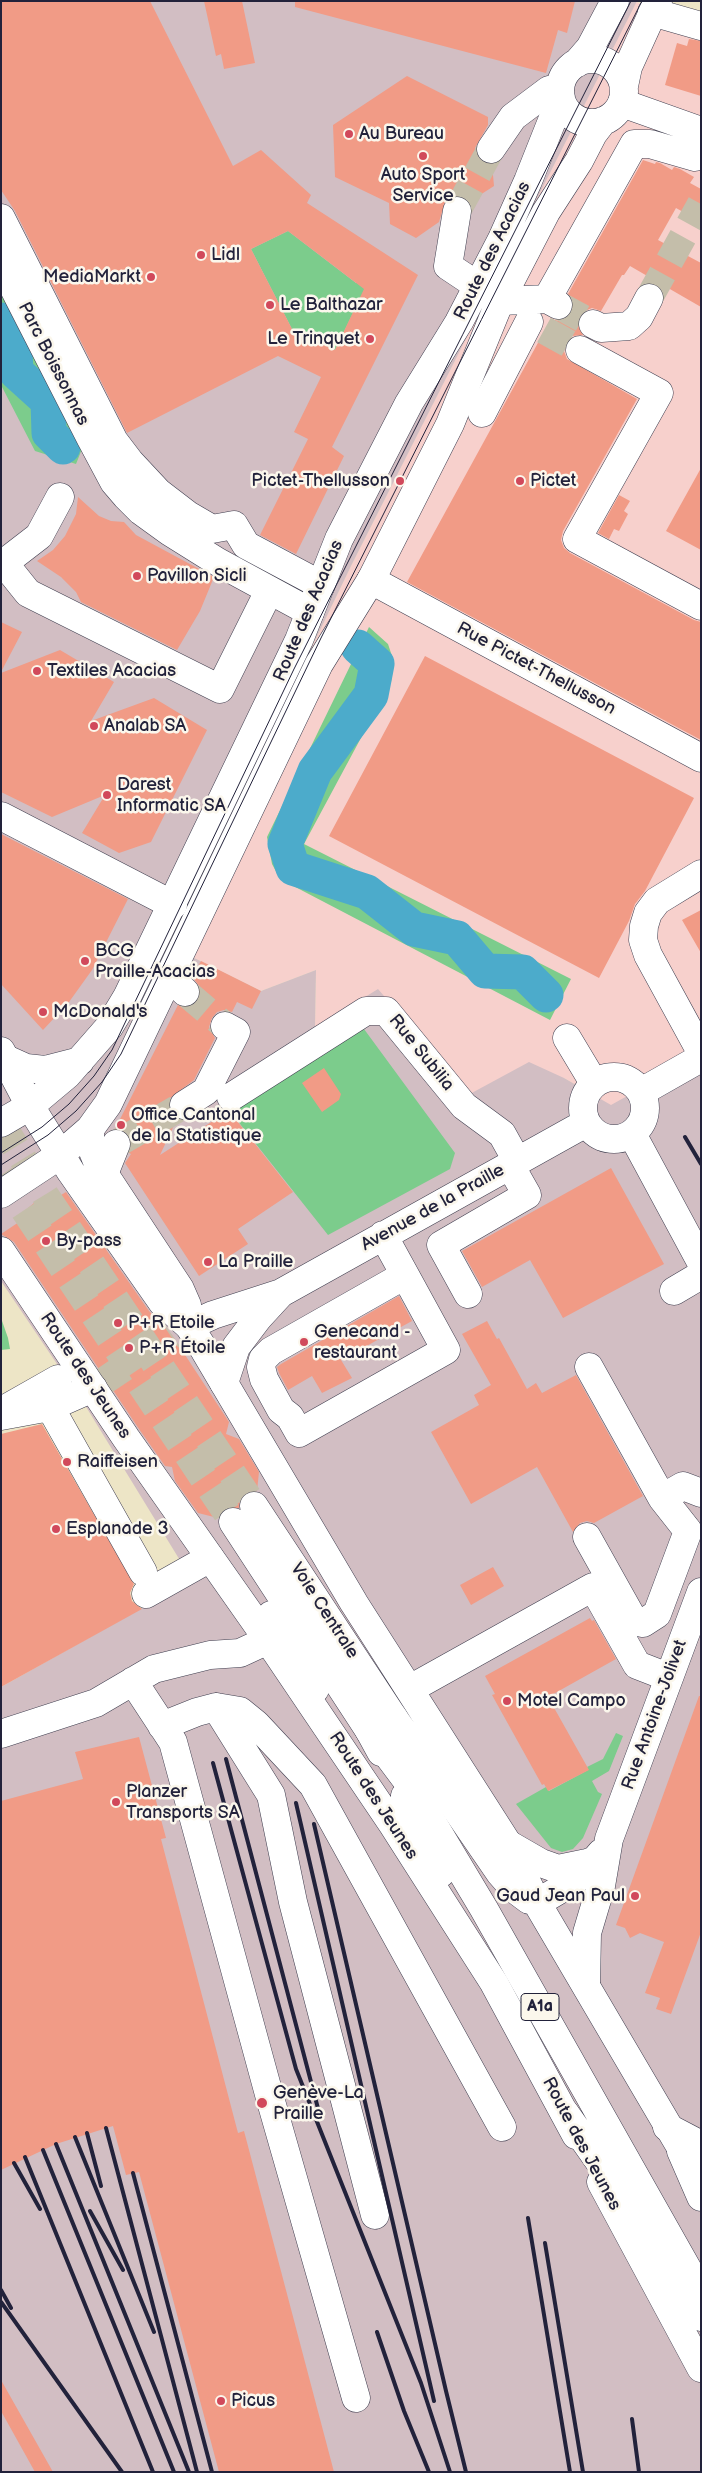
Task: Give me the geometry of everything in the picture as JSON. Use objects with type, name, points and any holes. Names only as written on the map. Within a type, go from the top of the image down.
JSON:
[{"type":"main road","points":[[577,63],[593,59],[606,62],[616,68],[616,103],[593,123],[577,119],[568,111],[561,93],[566,73],[590,48],[615,1]]},
{"type":"main road","points":[[655,7],[701,26]]},
{"type":"main road","name":"Route des Acacias","points":[[1,1123],[30,1106],[54,1088],[80,1062],[118,1013],[172,905],[310,612],[339,538],[409,403],[459,322],[489,293],[546,212],[579,161],[593,134],[616,103],[628,67],[655,7]]},
{"type":"main road","points":[[491,149],[513,117],[548,90],[561,93]]},
{"type":"main road","name":"Route des Acacias","points":[[1,1194],[60,1155],[90,1129],[108,1104],[177,985],[319,664],[371,580],[440,457],[465,388],[489,293],[520,200],[561,93]]},
{"type":"main road","points":[[616,103],[701,130]]},
{"type":"main road","points":[[489,293],[553,302],[634,144],[650,144],[695,157],[701,138]]},
{"type":"main road","points":[[457,211],[448,266],[536,326],[482,413]]},
{"type":"main road","points":[[1,218],[114,441],[147,481],[188,515],[212,529],[234,525],[246,545],[321,585]]},
{"type":"main road","name":"Parc Boissonnas","points":[[1,263],[114,482],[141,511],[218,562],[310,612]]},
{"type":"main road","points":[[593,324],[600,328],[629,326],[638,316],[649,298]]},
{"type":"main road","points":[[580,350],[659,393],[577,539],[701,606]]},
{"type":"main road","points":[[60,498],[39,536],[4,563],[28,593],[220,690],[270,591]]},
{"type":"main road","name":"Rue Pictet-Thellusson","points":[[371,580],[701,758]]},
{"type":"main road","points":[[1,816],[172,905]]},
{"type":"main road","points":[[701,874],[657,901],[648,913],[644,926],[643,940],[648,955],[701,1052]]},
{"type":"main road","name":"Rue Subilia","points":[[231,1097],[366,1011],[386,1011],[464,1106],[502,1134],[514,1163]]},
{"type":"main road","points":[[184,1105],[206,1091],[236,1032],[225,1026]]},
{"type":"main road","points":[[567,1038],[594,1084]]},
{"type":"main road","points":[[4,1056],[26,1068],[45,1070],[80,1062]]},
{"type":"main road","points":[[4,1056],[30,1106],[60,1155],[181,1330],[224,1383],[349,1595],[508,1844],[537,1903],[667,2127],[691,2148],[701,2181]]},
{"type":"main road","points":[[641,1092],[701,1058]]},
{"type":"main road","points":[[612,1077],[621,1078],[630,1081],[641,1092],[644,1102],[643,1119],[632,1134],[622,1138],[608,1139],[596,1134],[586,1123],[582,1105],[588,1091],[594,1084],[612,1077]]},
{"type":"main road","name":"Avenue de la Praille","points":[[181,1330],[213,1315],[281,1293],[586,1123]]},
{"type":"main road","points":[[90,1129],[90,1144],[104,1174],[180,1289],[187,1304],[181,1330]]},
{"type":"main road","points":[[632,1134],[701,1262]]},
{"type":"main road","points":[[104,1174],[116,1144]]},
{"type":"main road","points":[[468,1294],[441,1245],[527,1195],[514,1163]]},
{"type":"main road","points":[[383,1235],[405,1275],[446,1350],[299,1433],[290,1417],[281,1410],[264,1379],[261,1367],[263,1358],[271,1351],[405,1275]]},
{"type":"main road","name":"Route des Jeunes","points":[[1,1251],[97,1385],[210,1558],[269,1628],[348,1756],[494,1983],[701,2368]]},
{"type":"main road","points":[[674,1291],[701,1275]]},
{"type":"main road","name":"Avenue de la Praille","points":[[224,1383],[236,1348],[258,1318],[281,1293]]},
{"type":"main road","points":[[587,1537],[634,1621],[643,1623],[657,1614],[688,1531],[662,1498],[589,1367]]},
{"type":"main road","points":[[1,1412],[97,1385]]},
{"type":"main road","points":[[1,1416],[55,1396]]},
{"type":"main road","points":[[55,1396],[144,1583],[210,1558]]},
{"type":"main road","points":[[662,1498],[683,1486],[701,1493]]},
{"type":"main road","name":"Voie Centrale","points":[[369,1730],[244,1514],[393,1717]]},
{"type":"main road","points":[[410,1689],[510,1629],[593,1587],[637,1664],[668,1676]]},
{"type":"main road","name":"Rue Antoine-Jolivet","points":[[586,1985],[588,1928],[601,1886],[602,1849],[701,1592]]},
{"type":"main road","points":[[1,1734],[96,1703],[154,1669],[210,1655],[240,1653],[269,1628]]},
{"type":"main road","points":[[133,1681],[173,1742],[270,2098],[356,2398]]},
{"type":"main road","points":[[162,1726],[196,1712],[216,1707],[240,1711],[256,1724],[313,1785],[502,2127]]},
{"type":"main road","points":[[216,1707],[271,1795],[293,1902],[375,2215]]},
{"type":"main road","points":[[393,1717],[500,1873],[512,1888],[527,1899],[537,1903]]},
{"type":"main road","points":[[393,1717],[424,1776],[554,1994],[701,2258]]},
{"type":"main road","points":[[369,1730],[397,1781],[494,1983]]},
{"type":"main road","name":"A1a","points":[[369,1730],[408,1782],[484,1909],[701,2292]]},
{"type":"main road","points":[[508,1844],[554,1868],[570,1868],[602,1849]]},
{"type":"main road","points":[[537,1903],[574,1881],[602,1849]]},
{"type":"main road","points":[[565,2113],[620,2191],[668,2270],[701,2317]]},
{"type":"main road","points":[[691,2148],[701,2197]]},
{"type":"shaded area","points":[[1,1],[637,1],[352,564],[168,945],[261,991],[316,970],[315,1028],[378,989],[468,1095],[529,1062],[564,1078],[611,1105],[701,1055],[701,2472],[1,2472],[1,1687],[192,1580],[88,1410],[1,1281]]},
{"type":"shaded area","points":[[636,2],[701,20],[701,1055],[611,1106],[564,1078],[468,1096],[315,1028],[316,970],[261,991],[168,945],[352,564]]},
{"type":"green space","points":[[288,231],[356,283],[370,278],[335,350],[292,329],[251,249]]},
{"type":"green space","points":[[1,283],[84,444],[76,464],[35,451],[1,385]]},
{"type":"green space","points":[[369,627],[388,644],[394,662],[391,682],[304,844],[571,979],[550,1020],[280,879],[272,864],[267,837]]},
{"type":"green space","points":[[364,1029],[455,1153],[450,1169],[328,1235],[229,1110]]},
{"type":"green space","points":[[1,1318],[8,1338],[10,1349],[1,1350]]},
{"type":"green space","points":[[616,1733],[623,1736],[609,1771],[592,1781],[598,1792],[602,1794],[583,1838],[573,1849],[562,1852],[551,1848],[516,1804],[546,1787],[549,1791],[588,1770],[587,1767],[603,1759]]},
{"type":"building","points":[[1,1],[150,1],[233,166],[261,150],[311,195],[307,203],[418,275],[332,447],[344,456],[296,554],[260,535],[308,439],[294,432],[321,377],[278,356],[127,433],[15,211],[1,190]],"holes":[[[288,231],[364,289],[335,350],[292,329],[251,249]]]},
{"type":"building","points":[[204,1],[242,1],[255,63],[224,69],[221,54],[216,56]]},
{"type":"building","points":[[295,1],[575,1],[567,33],[558,30],[546,73],[295,7]]},
{"type":"building","points":[[689,39],[701,41],[701,96],[665,85],[677,43],[687,46]]},
{"type":"building","points":[[407,76],[488,117],[488,125],[475,148],[477,156],[482,162],[492,164],[494,186],[469,202],[460,196],[451,197],[445,202],[439,222],[416,238],[390,224],[389,203],[335,177],[333,125]]},
{"type":"building","points":[[643,160],[655,164],[656,162],[660,163],[672,170],[674,167],[680,169],[694,177],[690,183],[701,189],[701,222],[676,208],[658,240],[701,263],[701,307],[630,266],[622,275],[601,311],[592,308],[585,311],[579,317],[578,325],[583,335],[572,336],[567,342],[564,351],[567,359],[637,399],[563,531],[561,540],[564,548],[570,553],[701,622],[701,740],[407,582],[551,319],[559,321],[566,319],[571,313],[574,304],[568,294]]},
{"type":"building","points":[[701,468],[701,550],[666,531]]},
{"type":"building","points":[[619,495],[630,501],[624,511],[628,514],[619,531],[614,529],[609,539],[598,533]]},
{"type":"building","name":"Pavillon Sicli","points":[[78,497],[99,516],[111,521],[124,522],[136,535],[214,577],[200,611],[177,650],[81,602],[76,592],[61,577],[37,561],[53,550],[65,536],[76,514]]},
{"type":"building","points":[[1,622],[22,632],[1,672]]},
{"type":"building","points":[[60,650],[114,682],[91,721],[154,698],[207,730],[151,842],[119,853],[82,833],[105,795],[52,817],[1,792],[1,673]]},
{"type":"building","points":[[425,656],[694,798],[645,891],[635,904],[629,921],[599,978],[329,836]]},
{"type":"building","points":[[1,834],[128,899],[92,970],[69,1002],[43,1030],[1,984]]},
{"type":"building","points":[[701,910],[701,953],[682,920]]},
{"type":"building","points":[[201,961],[261,991],[252,1009],[237,1002],[232,1012],[224,1010],[217,1012],[212,1018],[209,1027],[215,1038],[194,1080],[170,1098],[168,1106],[171,1113],[177,1119],[160,1155],[227,1112],[230,1112],[293,1192],[238,1229],[248,1244],[199,1276],[125,1163],[131,1154],[129,1153],[131,1142],[129,1135],[122,1130],[115,1129],[178,1005],[190,1007],[196,1003],[200,996],[200,987],[192,977]]},
{"type":"building","points":[[324,1068],[341,1094],[339,1100],[322,1112],[302,1083]]},
{"type":"building","points":[[611,1168],[664,1264],[563,1318],[530,1260],[482,1287],[462,1251]]},
{"type":"building","name":"P+R Étoile","points":[[66,1192],[149,1311],[172,1335],[229,1422],[226,1434],[239,1439],[259,1472],[257,1491],[245,1493],[240,1499],[239,1508],[225,1509],[218,1518],[198,1513],[175,1481],[172,1467],[165,1466],[139,1429],[14,1242],[1,1234],[31,1214],[28,1208],[34,1203],[42,1199],[46,1204]]},
{"type":"building","points":[[399,1296],[412,1321],[341,1360],[352,1378],[322,1393],[312,1376],[288,1390],[277,1367]]},
{"type":"building","points":[[487,1321],[497,1339],[499,1338],[527,1389],[536,1383],[542,1393],[576,1375],[643,1496],[594,1523],[587,1521],[580,1523],[573,1532],[537,1467],[471,1504],[431,1432],[479,1405],[474,1395],[491,1385],[462,1334]]},
{"type":"building","name":"Esplanade 3","points":[[42,1424],[134,1584],[130,1593],[132,1601],[142,1609],[1,1687],[1,1434]]},
{"type":"building","points":[[493,1567],[504,1586],[471,1605],[460,1585]]},
{"type":"building","points":[[590,1618],[592,1621],[594,1620],[616,1659],[548,1697],[589,1770],[548,1791],[544,1784],[542,1785],[492,1695],[495,1694],[485,1676]]},
{"type":"building","points":[[699,1696],[701,1696],[701,1932],[671,2014],[656,2009],[660,1998],[645,1993],[664,1942],[640,1933],[630,1938],[625,1928],[616,1925]]},
{"type":"building","points":[[139,1737],[166,1838],[161,1839],[238,2133],[244,2131],[334,2472],[219,2472],[139,2172],[126,2175],[113,2126],[56,2144],[1,2170],[1,1801],[83,1779],[75,1752]]},
{"type":"building","points":[[1,2380],[53,2472],[35,2472],[1,2411]]},
{"type":"waterway","points":[[1,320],[14,333],[16,372],[48,401],[49,433],[63,447]]},
{"type":"waterway","points":[[358,647],[377,664],[371,695],[315,771],[285,844],[293,868],[367,892],[414,929],[457,938],[485,971],[523,972],[546,995]]},
{"type":"tunnel","points":[[457,211],[491,149]]},
{"type":"tunnel","points":[[649,298],[701,204]]},
{"type":"tunnel","points":[[558,305],[593,324]]},
{"type":"tunnel","points":[[544,330],[580,350]]},
{"type":"tunnel","points":[[185,992],[225,1026]]},
{"type":"tunnel","points":[[116,1144],[184,1105]]},
{"type":"tunnel","points":[[1,1123],[45,1195],[254,1506]]},
{"type":"tunnel","points":[[1,1175],[233,1522]]},
{"type":"tunnel","points":[[101,1383],[172,1335]]},
{"type":"tram line","points":[[1,1153],[42,1127],[69,1104],[94,1076],[112,1050],[294,669],[631,1]]},
{"type":"tram line","points":[[1,1165],[48,1135],[76,1111],[102,1082],[121,1054],[321,638],[642,1]]},
{"type":"railway","points":[[685,1137],[701,1164]]},
{"type":"railway","points":[[226,1759],[320,2116]]},
{"type":"railway","points":[[213,1763],[296,2069],[421,2383],[450,2472]]},
{"type":"railway","points":[[296,1803],[434,2401]]},
{"type":"railway","points":[[314,1824],[466,2472]]},
{"type":"railway","points":[[106,2128],[197,2472]]},
{"type":"railway","points":[[87,2133],[101,2186]]},
{"type":"railway","points":[[75,2137],[154,2332]]},
{"type":"railway","points":[[56,2144],[189,2472]]},
{"type":"railway","points":[[43,2150],[174,2472]]},
{"type":"railway","points":[[25,2157],[153,2472]]},
{"type":"railway","points":[[14,2163],[40,2209]]},
{"type":"railway","points":[[133,2173],[212,2472]]},
{"type":"railway","points":[[90,2211],[123,2270]]},
{"type":"railway","points":[[528,2218],[570,2472]]},
{"type":"railway","points":[[545,2243],[583,2472]]},
{"type":"railway","points":[[1,2290],[11,2308]]},
{"type":"railway","points":[[1,2302],[122,2472]]},
{"type":"railway","points":[[377,2332],[404,2411],[429,2472]]},
{"type":"railway","points":[[632,2419],[639,2472]]},
{"type":"place","name":"Au Bureau","points":[[349,134]]},
{"type":"place","name":"Auto Sport Service","points":[[423,156]]},
{"type":"place","name":"Lidl","points":[[201,255]]},
{"type":"place","name":"MediaMarkt","points":[[151,277]]},
{"type":"place","name":"Le Balthazar","points":[[270,305]]},
{"type":"place","name":"Le Trinquet","points":[[370,339]]},
{"type":"place","name":"Pictet-Thellusson","points":[[400,481]]},
{"type":"place","name":"Pictet","points":[[520,481]]},
{"type":"place","name":"Pavillon Sicli","points":[[137,576]]},
{"type":"place","name":"Textiles Acacias","points":[[37,671]]},
{"type":"place","name":"Analab SA","points":[[94,726]]},
{"type":"place","name":"Darest Informatic SA","points":[[107,795]]},
{"type":"place","name":"BCG Praille-Acacias","points":[[85,961]]},
{"type":"place","name":"McDonald's","points":[[43,1012]]},
{"type":"place","name":"Office Cantonal de la Statistique","points":[[121,1125]]},
{"type":"place","name":"By-pass","points":[[46,1241]]},
{"type":"place","name":"La Praille","points":[[208,1262]]},
{"type":"place","name":"P+R Etoile","points":[[118,1323]]},
{"type":"place","name":"Genecand - restaurant","points":[[304,1342]]},
{"type":"place","name":"P+R Étoile","points":[[129,1348]]},
{"type":"place","name":"Raiffeisen","points":[[67,1462]]},
{"type":"place","name":"Esplanade 3","points":[[56,1529]]},
{"type":"place","name":"Motel Campo","points":[[507,1701]]},
{"type":"place","name":"Planzer Transports SA","points":[[116,1802]]},
{"type":"place","name":"Gaud Jean Paul","points":[[635,1896]]},
{"type":"place","name":"Genève-La Praille","points":[[262,2103]]},
{"type":"place","name":"Picus","points":[[221,2401]]}]
